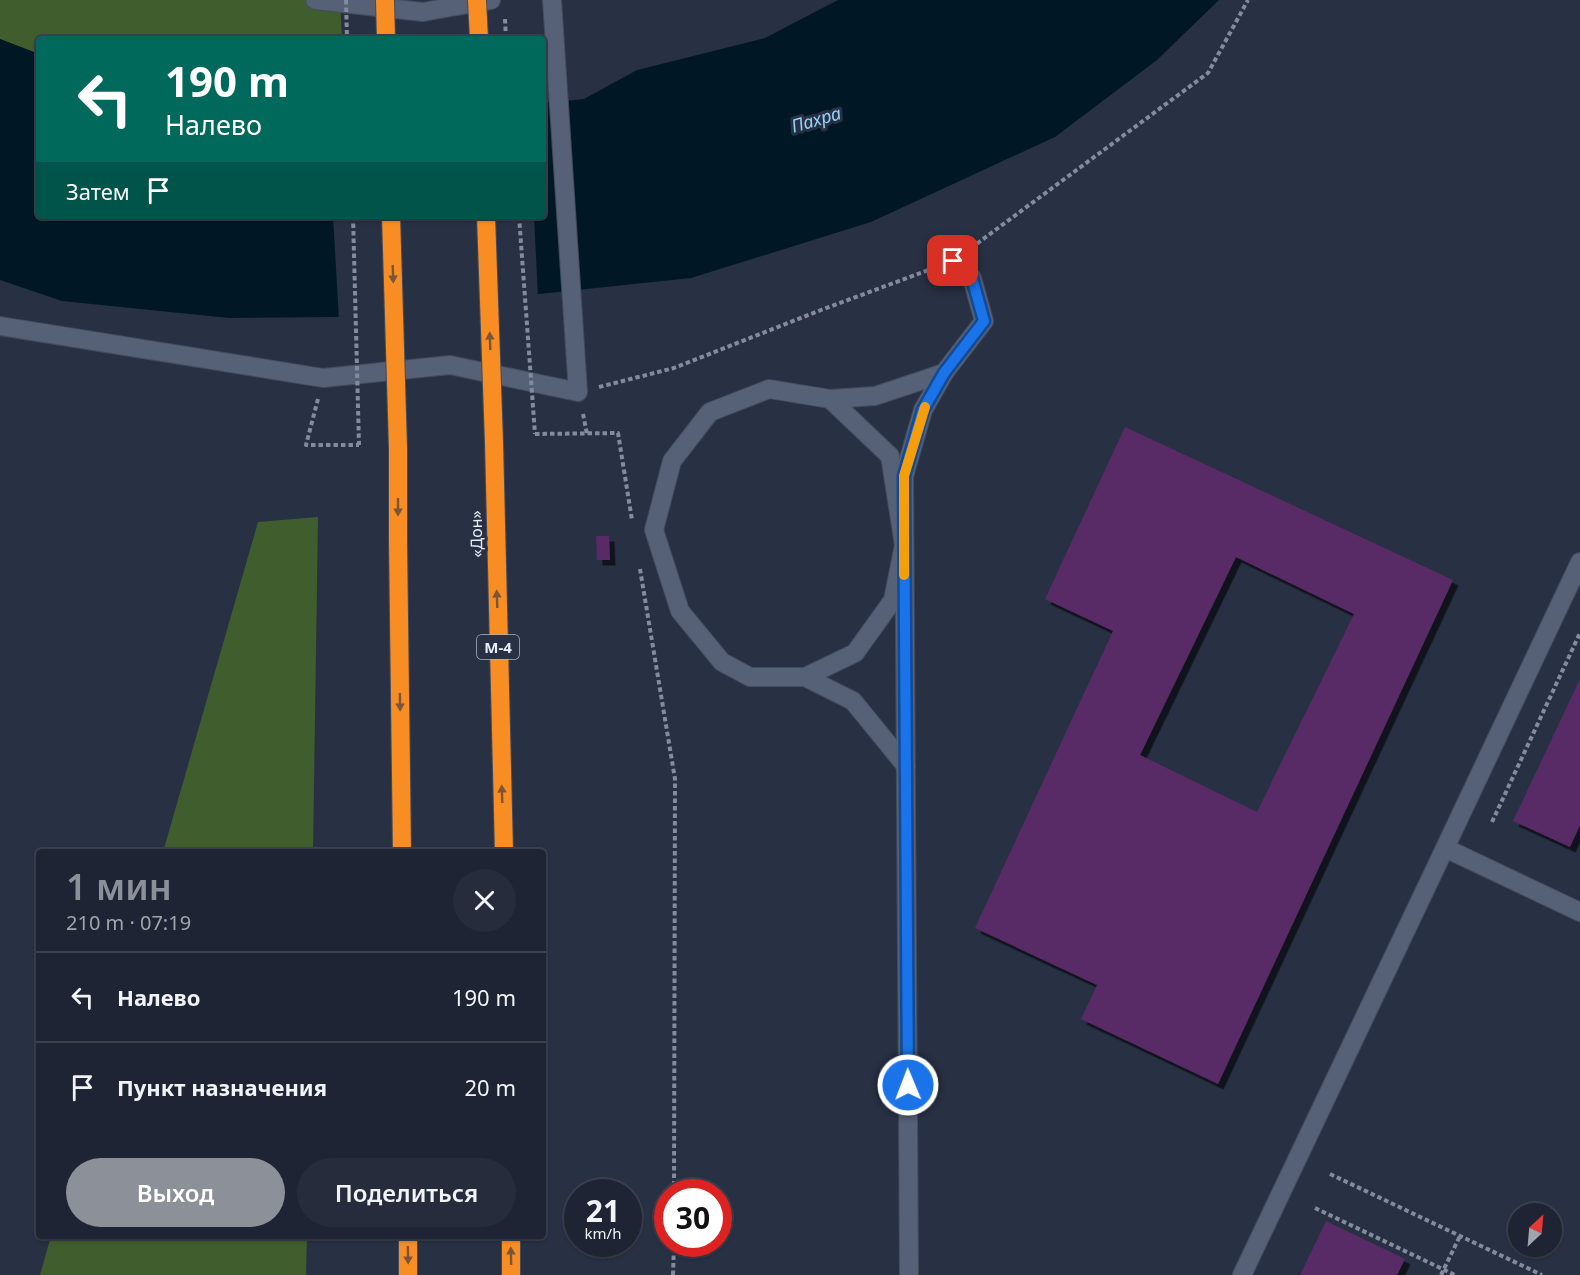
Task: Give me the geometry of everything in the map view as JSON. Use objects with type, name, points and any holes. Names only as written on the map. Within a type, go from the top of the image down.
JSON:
[{"type":"highway","points":[[385,0],[386,36]]},
{"type":"highway","points":[[477,0],[479,36]]},
{"type":"highway","points":[[392,219],[398,448],[402,849]]},
{"type":"highway","name":"«Дон»","points":[[486,219],[504,849]]},
{"type":"highway","points":[[408,1239],[408,1275]]},
{"type":"highway","points":[[511,1239],[511,1275]]},
{"type":"street","points":[[315,0],[423,12],[491,0]]},
{"type":"street","points":[[0,326],[323,378],[450,365],[578,392],[552,0]]},
{"type":"street","points":[[909,1275],[904,476],[923,410],[944,373],[984,321],[972,278],[953,261]]},
{"type":"street","points":[[906,766],[853,701],[805,678],[750,677],[722,662],[680,611],[654,530],[672,461],[710,412],[769,389],[830,399],[875,396],[944,373]]},
{"type":"street","points":[[805,678],[855,653],[893,600],[904,545],[890,456],[830,399]]},
{"type":"street","points":[[1242,1275],[1580,562]]},
{"type":"street","points":[[1445,848],[1580,912]]},
{"type":"path","points":[[346,0],[347,36]]},
{"type":"path","points":[[578,392],[674,368],[953,261],[1208,73],[1248,0]]},
{"type":"path","points":[[1246,6],[1255,0]]},
{"type":"path","points":[[323,378],[306,445],[359,445],[352,219]]},
{"type":"path","points":[[519,219],[535,434],[618,433],[633,525]]},
{"type":"path","points":[[639,560],[675,779],[674,1179]]},
{"type":"path","points":[[1492,822],[1580,633]]},
{"type":"path","points":[[1330,1174],[1542,1275]]},
{"type":"path","points":[[1314,1208],[1455,1275]]},
{"type":"path","points":[[1441,1275],[1460,1236]]},
{"type":"path","points":[[674,1257],[674,1275]]},
{"type":"green space","points":[[0,0],[340,0],[342,36],[36,36],[36,53],[0,39]]},
{"type":"green space","points":[[318,517],[313,849],[164,849],[258,522]]},
{"type":"green space","points":[[50,1239],[307,1239],[306,1275],[40,1275]]},
{"type":"water","name":"Пахра","points":[[838,0],[1219,0],[1157,60],[1055,137],[871,222],[691,278],[502,298],[440,316],[229,318],[62,301],[0,280],[0,39],[36,53],[36,219],[546,219],[546,103],[584,99],[637,70],[765,38]]},
{"type":"pier","points":[[333,219],[534,219],[538,297],[503,301],[440,319],[339,320]]},
{"type":"building","points":[[1125,427],[1453,580],[1218,1084],[1081,1019],[1097,985],[975,928],[1113,631],[1045,599]],"holes":[[[1236,557],[1354,614],[1257,812],[1140,755]]]},
{"type":"building","points":[[596,536],[609,536],[610,560],[597,560]]},
{"type":"building","points":[[1580,679],[1580,825],[1570,847],[1513,821]]},
{"type":"building","points":[[1326,1221],[1405,1259],[1397,1275],[1300,1275]]},
{"type":"slow traffic","points":[[904,575],[904,476],[925,407]]},
{"type":"route","points":[[908,1085],[904,476],[923,410],[944,373],[984,321],[972,278],[953,261]]}]
